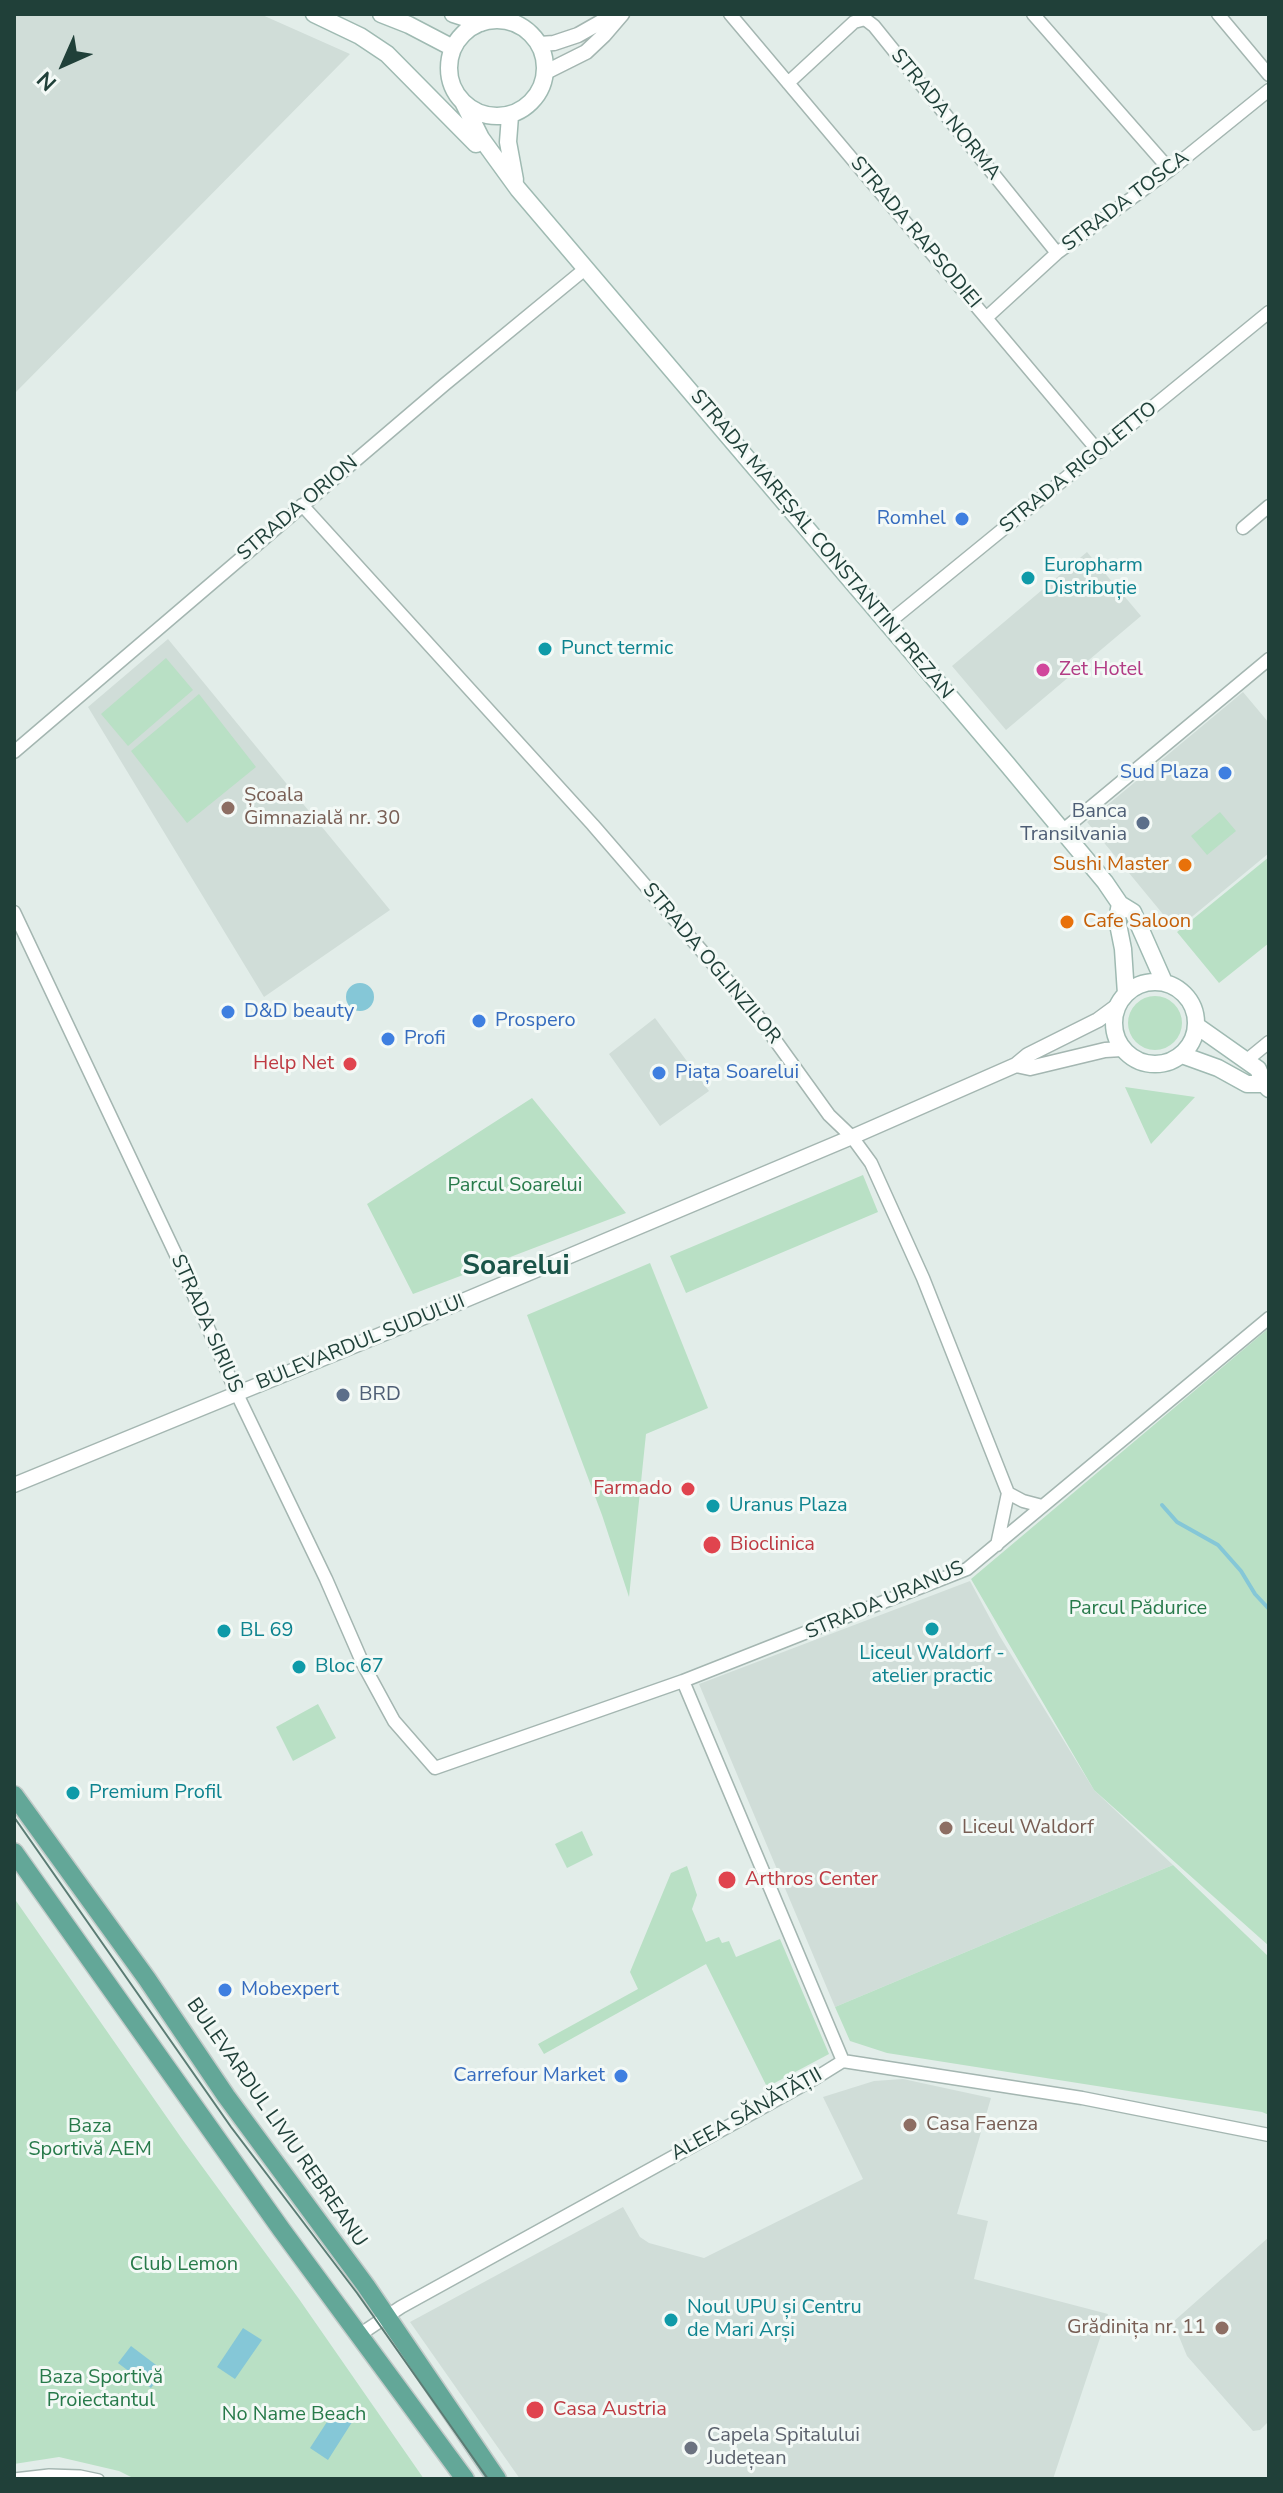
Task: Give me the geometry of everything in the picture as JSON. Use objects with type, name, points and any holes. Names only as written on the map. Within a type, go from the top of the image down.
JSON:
[{"type":"main road","points":[[314,14],[360,36],[387,54],[447,112],[515,186]]},
{"type":"main road","points":[[381,14],[453,48]]},
{"type":"main road","points":[[453,14],[481,23]]},
{"type":"main road","points":[[491,20],[510,22],[527,30],[540,44],[546,62],[538,95],[526,108],[510,116],[493,117],[476,112],[454,91],[449,62],[453,48],[470,29],[481,23],[491,20]]},
{"type":"main road","name":"STRADA MAREȘAL CONSTANTIN PREZAN","points":[[463,102],[481,138],[515,186],[888,623],[1105,882],[1120,904],[1133,912],[1164,982]]},
{"type":"main road","name":"STRADA MAREȘAL CONSTANTIN PREZAN","points":[[510,116],[508,153],[515,186]]},
{"type":"main road","points":[[1120,904],[1117,919],[1123,949],[1121,1000],[1114,1028],[1122,1049],[1144,1064],[1158,1065],[1171,1062],[1190,1047],[1197,1026],[1196,1015],[1185,994],[1164,982],[1150,982],[1137,986],[1121,1000]]},
{"type":"main road","points":[[1197,1026],[1258,1069],[1266,1087]]},
{"type":"main road","points":[[1182,1055],[1218,1068],[1247,1084],[1266,1087]]},
{"type":"main road","name":"BULEVARDUL LIVIU REBREANU","points":[[14,1795],[147,1979],[226,2096],[387,2317],[497,2479]]},
{"type":"main road","points":[[14,1852],[465,2479]]},
{"type":"street","points":[[540,44],[578,35],[615,14]]},
{"type":"street","points":[[546,72],[586,52],[622,14]]},
{"type":"street","name":"STRADA RAPSODIEI","points":[[730,14],[1099,452]]},
{"type":"street","points":[[1033,14],[1170,170]]},
{"type":"street","points":[[1218,14],[1269,75]]},
{"type":"street","name":"STRADA NORMA","points":[[788,83],[854,22],[865,19],[874,26],[1057,253]]},
{"type":"street","name":"STRADA TOSCA","points":[[986,318],[1057,253],[1170,170],[1269,90]]},
{"type":"street","name":"STRADA ORION","points":[[14,752],[302,505],[585,269]]},
{"type":"street","name":"STRADA RIGOLETTO","points":[[888,623],[1269,312]]},
{"type":"street","name":"STRADA OGLINZILOR","points":[[302,505],[593,825],[757,1015],[829,1115],[852,1137],[871,1163],[923,1278],[1008,1493]]},
{"type":"street","points":[[1243,528],[1269,506]]},
{"type":"street","points":[[1062,831],[1269,659]]},
{"type":"street","name":"STRADA SIRIUS","points":[[14,912],[126,1146],[237,1394],[369,1675],[394,1721],[435,1768]]},
{"type":"street","name":"BULEVARDUL SUDULUI","points":[[14,1485],[852,1137],[1016,1065],[1028,1055],[1098,1020],[1121,1000]]},
{"type":"street","points":[[1247,1060],[1269,1042]]},
{"type":"street","name":"BULEVARDUL SUDULUI","points":[[1016,1065],[1030,1068],[1105,1050],[1122,1049]]},
{"type":"street","name":"STRADA URANUS","points":[[435,1768],[683,1681],[967,1569],[1269,1318]]},
{"type":"street","points":[[997,1545],[1008,1493],[1042,1506]]},
{"type":"street","points":[[683,1681],[843,2061]]},
{"type":"street","name":"ALEEA SĂNĂTĂȚII","points":[[359,2335],[843,2061],[1082,2098],[1269,2135]]},
{"type":"street","points":[[14,2478],[49,2474],[99,2479]]},
{"type":"shaded area","points":[[14,14],[260,14],[350,54],[14,394]]},
{"type":"shaded area","points":[[1087,552],[1141,616],[1006,730],[952,666]]},
{"type":"shaded area","name":"Școala Gimnazială nr. 30","points":[[168,639],[390,910],[264,997],[88,707]]},
{"type":"shaded area","points":[[1243,692],[1269,723],[1269,853],[1176,930],[1087,822]]},
{"type":"shaded area","name":"Piața Soarelui","points":[[655,1018],[709,1091],[660,1126],[609,1054]]},
{"type":"shaded area","name":"Liceul Waldorf","points":[[970,1581],[999,1635],[1094,1790],[1173,1865],[835,2007],[699,1684]]},
{"type":"shaded area","points":[[903,2079],[991,2098],[957,2214],[988,2221],[974,2279],[1108,2314],[1053,2479],[520,2479],[410,2322],[623,2207],[640,2237],[649,2243],[704,2258],[863,2179],[823,2097],[874,2081]]},
{"type":"shaded area","name":"Grădinița nr. 11","points":[[1269,2237],[1269,2421],[1260,2430],[1253,2431],[1187,2356],[1173,2322]]},
{"type":"green space","points":[[166,658],[193,690],[128,746],[101,714]]},
{"type":"green space","points":[[199,694],[256,767],[187,823],[131,751]]},
{"type":"green space","points":[[1220,812],[1236,831],[1207,855],[1191,836]]},
{"type":"green space","points":[[1269,857],[1269,943],[1219,983],[1177,932]]},
{"type":"green space","points":[[1155,996],[1174,1004],[1182,1023],[1174,1042],[1155,1050],[1136,1042],[1128,1023],[1136,1004]]},
{"type":"green space","points":[[1125,1087],[1195,1097],[1151,1144]]},
{"type":"green space","name":"Parcul Soarelui","points":[[532,1098],[626,1213],[413,1294],[367,1204]]},
{"type":"green space","points":[[863,1175],[878,1212],[686,1293],[670,1256]]},
{"type":"green space","points":[[650,1263],[708,1408],[646,1434],[629,1597],[602,1515],[527,1315]]},
{"type":"green space","name":"Parcul Pădurice","points":[[1269,1328],[1269,1946],[1094,1790],[971,1579]]},
{"type":"green space","points":[[318,1704],[336,1738],[293,1761],[276,1727]]},
{"type":"green space","points":[[582,1831],[593,1855],[567,1868],[555,1844]]},
{"type":"green space","points":[[1173,1865],[1269,1957],[1269,2115],[887,2053],[850,2041],[835,2007]]},
{"type":"green space","points":[[687,1866],[697,1895],[692,1909],[706,1942],[719,1937],[722,1943],[729,1941],[736,1957],[780,1939],[829,2054],[767,2087],[706,1964],[544,2054],[538,2044],[638,1989],[630,1972],[671,1873]]},
{"type":"green space","points":[[14,1898],[424,2479],[135,2479],[119,2471],[59,2457],[14,2464]]},
{"type":"water","points":[[360,983],[370,987],[374,997],[370,1007],[360,1011],[350,1007],[346,997],[350,987]]},
{"type":"water","points":[[243,2328],[262,2340],[235,2379],[217,2367]]},
{"type":"water","points":[[131,2346],[164,2371],[151,2388],[118,2363]]},
{"type":"water","points":[[336,2408],[354,2419],[328,2460],[310,2448]]},
{"type":"waterway","points":[[1162,1505],[1177,1522],[1218,1545],[1269,1609]]},
{"type":"tram line","points":[[14,1817],[231,2127],[357,2293],[488,2479]]},
{"type":"place","name":"Romhel","points":[[962,519]]},
{"type":"place","name":"Europharm Distribuție","points":[[1028,578]]},
{"type":"place","name":"Punct termic","points":[[545,649]]},
{"type":"place","name":"Zet Hotel","points":[[1043,670]]},
{"type":"place","name":"Sud Plaza","points":[[1225,773]]},
{"type":"place","name":"Școala Gimnazială nr. 30","points":[[228,808]]},
{"type":"place","name":"Banca Transilvania","points":[[1143,823]]},
{"type":"place","name":"Sushi Master","points":[[1185,865]]},
{"type":"place","name":"Cafe Saloon","points":[[1067,922]]},
{"type":"place","name":"D&D beauty","points":[[228,1012]]},
{"type":"place","name":"Prospero","points":[[479,1021]]},
{"type":"place","name":"Profi","points":[[388,1039]]},
{"type":"place","name":"Help Net","points":[[350,1064]]},
{"type":"place","name":"Piața Soarelui","points":[[659,1073]]},
{"type":"place","name":"BRD","points":[[343,1395]]},
{"type":"place","name":"Farmado","points":[[688,1489]]},
{"type":"place","name":"Uranus Plaza","points":[[713,1506]]},
{"type":"place","name":"Bioclinica","points":[[712,1545]]},
{"type":"place","name":"Liceul Waldorf - atelier practic","points":[[932,1629]]},
{"type":"place","name":"BL 69","points":[[224,1631]]},
{"type":"place","name":"Bloc 67","points":[[299,1667]]},
{"type":"place","name":"Premium Profil","points":[[73,1793]]},
{"type":"place","name":"Liceul Waldorf","points":[[946,1828]]},
{"type":"place","name":"Arthros Center","points":[[727,1880]]},
{"type":"place","name":"Mobexpert","points":[[225,1990]]},
{"type":"place","name":"Carrefour Market","points":[[621,2076]]},
{"type":"place","name":"Casa Faenza","points":[[910,2125]]},
{"type":"place","name":"Noul UPU și Centru de Mari Arși","points":[[671,2320]]},
{"type":"place","name":"Grădinița nr. 11","points":[[1222,2328]]},
{"type":"place","name":"Casa Austria","points":[[535,2410]]},
{"type":"place","name":"Capela Spitalului Județean","points":[[691,2448]]},
{"type":"district","name":"Soarelui","points":[[516,1267]]},
{"type":"park label","name":"Baza Sportivă AEM","points":[[90,2138]]},
{"type":"park label","name":"Club Lemon","points":[[184,2265]]},
{"type":"park label","name":"Baza Sportivă Proiectantul","points":[[101,2390]]},
{"type":"park label","name":"No Name Beach","points":[[294,2415]]}]
